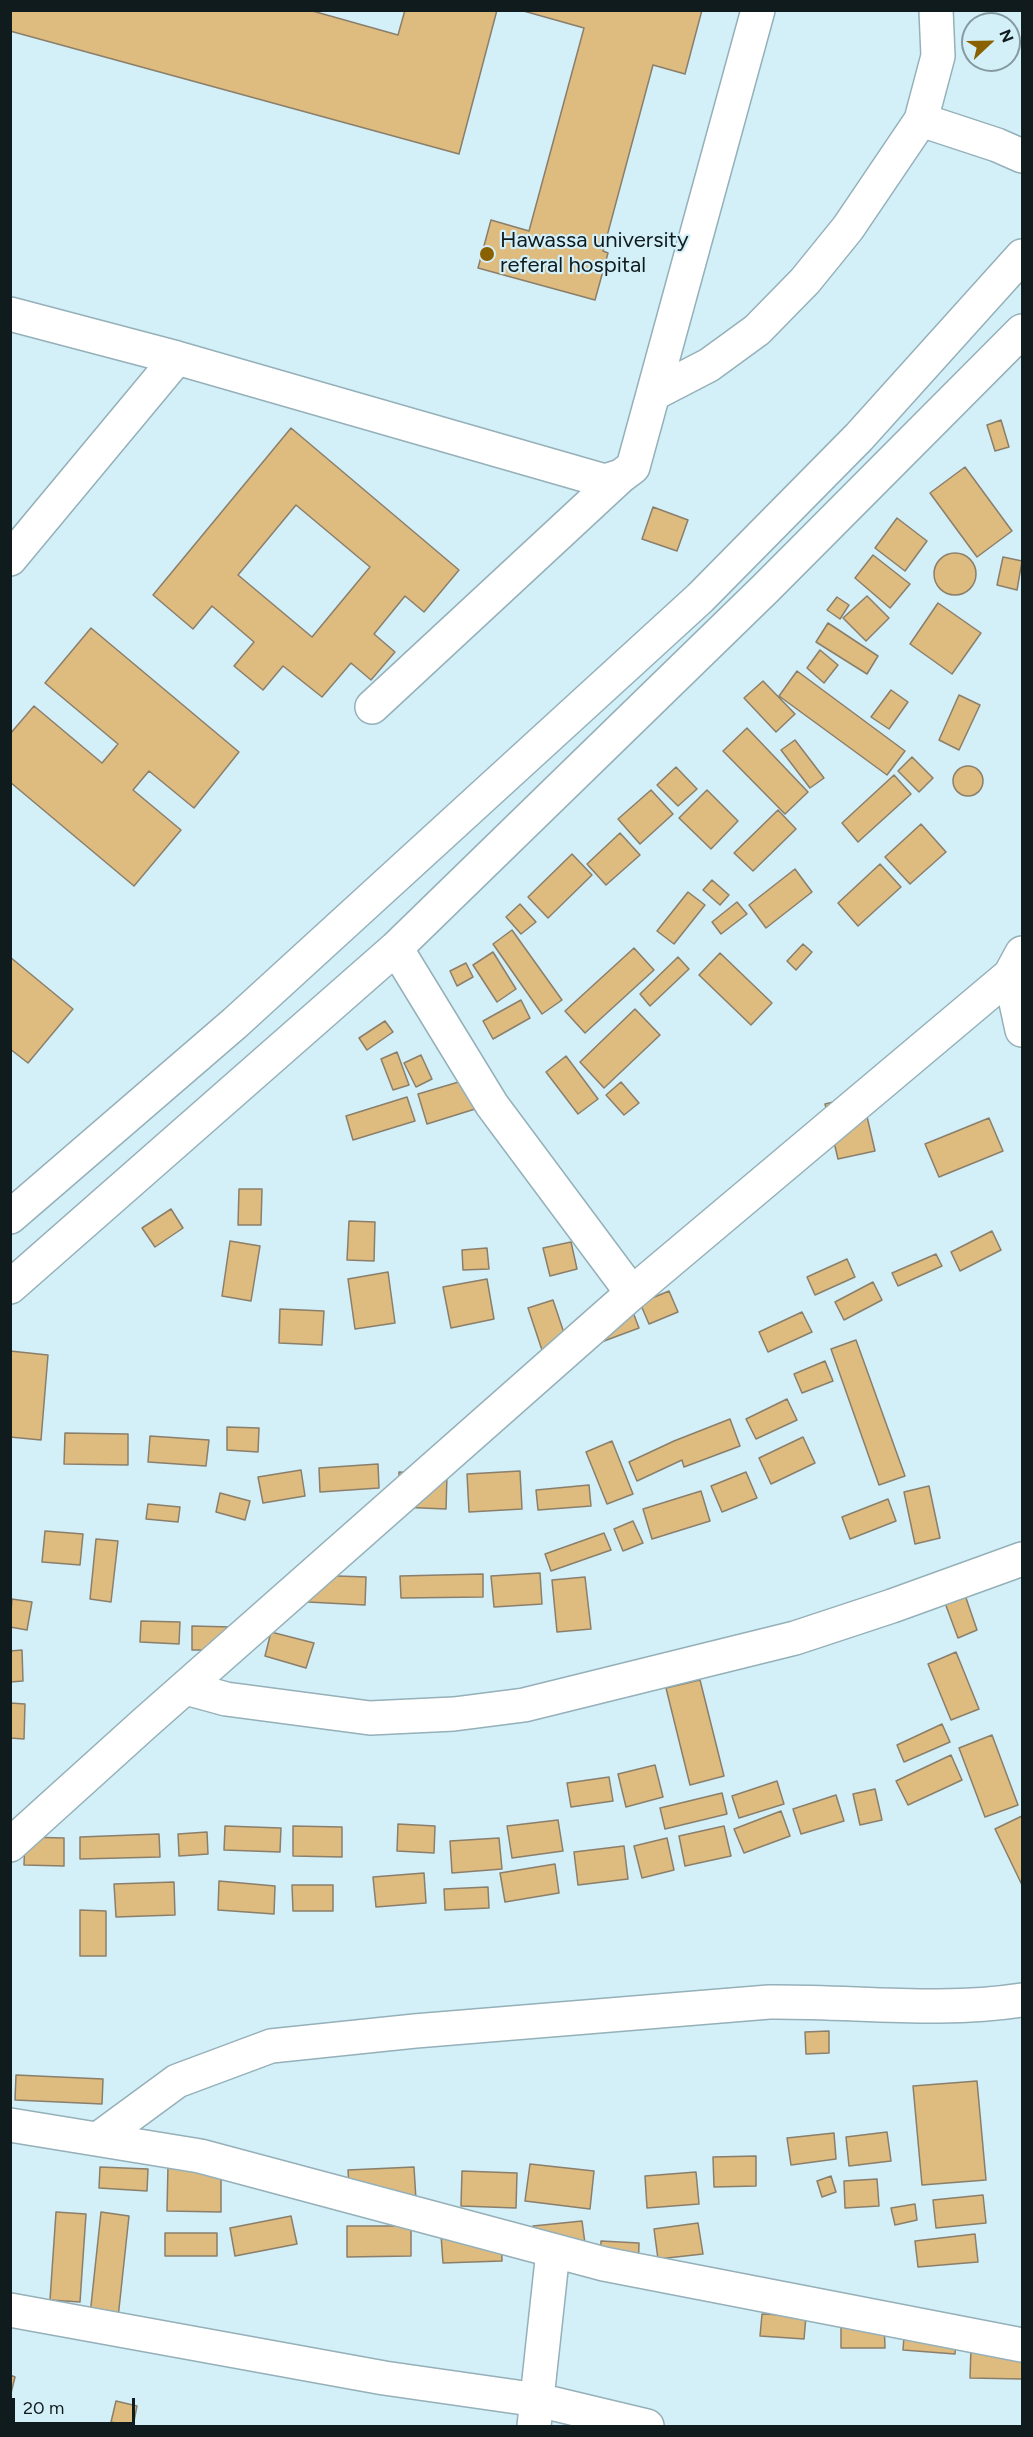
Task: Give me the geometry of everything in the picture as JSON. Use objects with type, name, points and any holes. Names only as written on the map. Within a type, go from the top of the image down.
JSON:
[{"type":"street","points":[[372,707],[633,467],[758,10]]},
{"type":"street","points":[[653,394],[709,365],[747,337],[805,281],[848,228],[921,120],[938,56],[936,10]]},
{"type":"street","points":[[921,120],[1023,156]]},
{"type":"street","points":[[10,1217],[244,1016],[700,598],[859,437],[1023,256]]},
{"type":"street","points":[[10,314],[177,358],[605,481],[621,476]]},
{"type":"street","points":[[10,1287],[396,948],[766,588],[1023,332]]},
{"type":"street","points":[[10,560],[177,358]]},
{"type":"street","points":[[396,948],[492,1105],[632,1293]]},
{"type":"street","points":[[10,1845],[632,1293],[1016,964]]},
{"type":"street","points":[[1016,964],[1023,1030]]},
{"type":"street","points":[[186,1688],[226,1699],[370,1718],[454,1714],[524,1705],[795,1638],[1023,1559]]},
{"type":"street","points":[[98,2139],[177,2081],[271,2046],[415,2031],[769,2002],[806,2001],[920,2008],[992,2005],[1023,2000]]},
{"type":"street","points":[[10,2125],[200,2156],[604,2264],[1023,2345]]},
{"type":"street","points":[[536,2414],[553,2251]]},
{"type":"street","points":[[10,2310],[384,2378],[536,2414],[647,2427]]},
{"type":"building","points":[[10,10],[309,10],[398,35],[405,10],[497,10],[459,154],[10,31]]},
{"type":"building","points":[[520,10],[702,10],[685,74],[653,65],[603,251],[608,253],[595,300],[478,268],[491,220],[529,231],[584,28]]},
{"type":"building","points":[[1001,420],[1009,447],[995,451],[987,425]]},
{"type":"building","points":[[291,428],[459,570],[424,612],[405,596],[374,634],[395,652],[371,680],[351,663],[322,697],[283,666],[263,690],[234,666],[254,642],[212,606],[193,629],[153,595]],"holes":[[[296,505],[370,567],[312,637],[238,575]]]},
{"type":"building","points":[[965,467],[1012,531],[977,557],[930,493]]},
{"type":"building","points":[[653,507],[688,520],[677,551],[642,539]]},
{"type":"building","points":[[897,518],[927,541],[905,571],[875,548]]},
{"type":"building","points":[[955,553],[970,559],[976,574],[970,589],[955,595],[940,589],[934,574],[940,559]]},
{"type":"building","points":[[873,555],[910,584],[890,608],[855,578]]},
{"type":"building","points":[[1003,557],[1022,561],[1017,590],[997,585]]},
{"type":"building","points":[[867,596],[889,618],[866,641],[843,618]]},
{"type":"building","points":[[837,597],[849,605],[840,619],[827,610]]},
{"type":"building","points":[[938,603],[981,633],[952,674],[910,644]]},
{"type":"building","points":[[828,623],[878,656],[867,674],[816,642]]},
{"type":"building","points":[[91,628],[239,752],[194,808],[149,771],[133,790],[181,830],[134,886],[10,782],[10,734],[34,706],[102,763],[118,744],[45,683]]},
{"type":"building","points":[[820,650],[838,665],[824,683],[807,668]]},
{"type":"building","points":[[797,671],[905,751],[887,775],[779,696]]},
{"type":"building","points":[[763,681],[795,714],[776,732],[744,698]]},
{"type":"building","points":[[891,690],[908,702],[889,729],[871,717]]},
{"type":"building","points":[[959,695],[980,705],[959,750],[939,740]]},
{"type":"building","points":[[747,728],[808,792],[785,814],[723,751]]},
{"type":"building","points":[[795,740],[824,778],[810,788],[781,750]]},
{"type":"building","points":[[912,757],[933,778],[919,792],[898,771]]},
{"type":"building","points":[[968,766],[978,771],[983,781],[978,791],[968,796],[958,791],[953,781],[958,771]]},
{"type":"building","points":[[676,767],[697,789],[678,806],[657,785]]},
{"type":"building","points":[[894,775],[911,794],[858,842],[842,823]]},
{"type":"building","points":[[651,790],[673,814],[640,844],[618,819]]},
{"type":"building","points":[[707,790],[738,821],[711,849],[679,818]]},
{"type":"building","points":[[778,810],[796,829],[753,871],[734,853]]},
{"type":"building","points":[[921,824],[946,852],[910,884],[885,857]]},
{"type":"building","points":[[620,833],[640,855],[606,885],[587,864]]},
{"type":"building","points":[[572,854],[592,875],[548,918],[528,897]]},
{"type":"building","points":[[880,864],[901,887],[858,926],[838,903]]},
{"type":"building","points":[[795,869],[812,892],[766,928],[749,905]]},
{"type":"building","points":[[712,880],[729,895],[720,905],[703,890]]},
{"type":"building","points":[[688,892],[705,905],[674,944],[657,931]]},
{"type":"building","points":[[737,902],[747,914],[721,934],[712,922]]},
{"type":"building","points":[[520,904],[536,922],[521,934],[506,917]]},
{"type":"building","points":[[512,930],[562,1000],[542,1014],[493,944]]},
{"type":"building","points":[[803,944],[812,952],[796,970],[787,961]]},
{"type":"building","points":[[634,948],[654,970],[585,1033],[565,1011]]},
{"type":"building","points":[[493,952],[516,989],[497,1002],[473,965]]},
{"type":"building","points":[[720,953],[772,1003],[751,1025],[699,975]]},
{"type":"building","points":[[10,957],[73,1009],[28,1063],[10,1049]]},
{"type":"building","points":[[678,957],[689,969],[650,1006],[640,994]]},
{"type":"building","points":[[466,963],[473,977],[457,986],[450,971]]},
{"type":"building","points":[[521,1000],[530,1018],[493,1039],[483,1021]]},
{"type":"building","points":[[635,1009],[660,1035],[604,1088],[580,1062]]},
{"type":"building","points":[[385,1021],[393,1032],[367,1050],[359,1038]]},
{"type":"building","points":[[397,1052],[409,1085],[393,1090],[381,1059]]},
{"type":"building","points":[[421,1055],[432,1079],[416,1087],[404,1063]]},
{"type":"building","points":[[566,1056],[598,1099],[578,1114],[546,1072]]},
{"type":"building","points":[[479,1076],[488,1105],[427,1124],[418,1094]]},
{"type":"building","points":[[621,1082],[639,1103],[624,1115],[606,1095]]},
{"type":"building","points":[[862,1095],[875,1151],[838,1159],[825,1104]]},
{"type":"building","points":[[407,1097],[415,1121],[353,1140],[346,1116]]},
{"type":"building","points":[[989,1118],[1003,1151],[939,1177],[925,1144]]},
{"type":"building","points":[[239,1189],[262,1189],[261,1225],[238,1225]]},
{"type":"building","points":[[171,1209],[183,1228],[155,1247],[142,1228]]},
{"type":"building","points":[[349,1221],[375,1222],[374,1261],[347,1260]]},
{"type":"building","points":[[992,1231],[1001,1250],[960,1271],[951,1252]]},
{"type":"building","points":[[230,1241],[260,1246],[251,1301],[222,1296]]},
{"type":"building","points":[[571,1242],[577,1269],[550,1276],[543,1248]]},
{"type":"building","points":[[487,1248],[489,1269],[463,1270],[462,1250]]},
{"type":"building","points":[[936,1254],[942,1266],[898,1286],[892,1273]]},
{"type":"building","points":[[847,1259],[855,1277],[815,1295],[807,1277]]},
{"type":"building","points":[[388,1272],[395,1323],[355,1329],[348,1279]]},
{"type":"building","points":[[487,1279],[494,1319],[451,1328],[443,1287]]},
{"type":"building","points":[[873,1282],[882,1300],[844,1320],[835,1302]]},
{"type":"building","points":[[669,1291],[678,1312],[649,1324],[640,1303]]},
{"type":"building","points":[[628,1299],[639,1328],[596,1344]]},
{"type":"building","points":[[553,1300],[569,1348],[544,1356],[528,1308]]},
{"type":"building","points":[[280,1309],[324,1311],[322,1345],[279,1343]]},
{"type":"building","points":[[802,1312],[812,1332],[768,1352],[759,1332]]},
{"type":"building","points":[[856,1340],[905,1476],[879,1485],[831,1349]]},
{"type":"building","points":[[10,1351],[48,1355],[41,1440],[10,1437]]},
{"type":"building","points":[[825,1361],[833,1381],[802,1393],[794,1374]]},
{"type":"building","points":[[787,1399],[797,1420],[756,1439],[746,1419]]},
{"type":"building","points":[[730,1419],[740,1446],[684,1467],[682,1460],[637,1481],[629,1462]]},
{"type":"building","points":[[227,1427],[259,1428],[258,1452],[227,1450]]},
{"type":"building","points":[[65,1433],[128,1434],[128,1465],[64,1464]]},
{"type":"building","points":[[150,1436],[209,1440],[206,1466],[148,1462]]},
{"type":"building","points":[[803,1437],[815,1463],[771,1484],[759,1458]]},
{"type":"building","points":[[612,1441],[633,1494],[607,1504],[586,1452]]},
{"type":"building","points":[[378,1464],[379,1488],[320,1492],[319,1468]]},
{"type":"building","points":[[301,1470],[305,1496],[263,1503],[258,1477]]},
{"type":"building","points":[[520,1471],[522,1509],[469,1512],[467,1474]]},
{"type":"building","points":[[399,1472],[447,1475],[446,1509],[398,1507]]},
{"type":"building","points":[[746,1472],[757,1498],[722,1512],[711,1486]]},
{"type":"building","points":[[589,1485],[591,1506],[538,1510],[536,1490]]},
{"type":"building","points":[[929,1486],[940,1538],[915,1544],[904,1492]]},
{"type":"building","points":[[701,1491],[710,1521],[652,1539],[643,1509]]},
{"type":"building","points":[[220,1493],[250,1501],[245,1520],[216,1512]]},
{"type":"building","points":[[888,1499],[896,1521],[850,1539],[842,1517]]},
{"type":"building","points":[[148,1504],[180,1507],[178,1522],[146,1519]]},
{"type":"building","points":[[633,1521],[643,1543],[623,1551],[614,1529]]},
{"type":"building","points":[[45,1531],[83,1534],[80,1565],[42,1562]]},
{"type":"building","points":[[604,1533],[611,1550],[551,1571],[545,1554]]},
{"type":"building","points":[[96,1539],[118,1541],[111,1602],[90,1599]]},
{"type":"building","points":[[540,1573],[542,1604],[494,1607],[491,1576]]},
{"type":"building","points":[[483,1574],[483,1597],[401,1598],[400,1576]]},
{"type":"building","points":[[309,1575],[366,1577],[365,1605],[308,1602]]},
{"type":"building","points":[[585,1577],[591,1629],[557,1632],[552,1580]]},
{"type":"building","points":[[965,1595],[977,1630],[958,1638],[945,1603]]},
{"type":"building","points":[[12,1599],[32,1602],[27,1630],[10,1627]]},
{"type":"building","points":[[141,1621],[180,1622],[179,1644],[140,1642]]},
{"type":"building","points":[[192,1626],[232,1627],[232,1650],[192,1650]]},
{"type":"building","points":[[271,1632],[314,1643],[306,1668],[265,1656]]},
{"type":"building","points":[[22,1650],[23,1681],[10,1682],[10,1651]]},
{"type":"building","points":[[956,1652],[979,1709],[951,1720],[928,1664]]},
{"type":"building","points":[[700,1680],[724,1776],[690,1785],[666,1688]]},
{"type":"building","points":[[10,1703],[25,1704],[24,1739],[10,1738]]},
{"type":"building","points":[[942,1724],[950,1742],[904,1762],[897,1745]]},
{"type":"building","points":[[992,1735],[1018,1805],[985,1817],[959,1748]]},
{"type":"building","points":[[951,1755],[962,1780],[908,1805],[896,1781]]},
{"type":"building","points":[[655,1765],[663,1797],[626,1807],[618,1774]]},
{"type":"building","points":[[609,1777],[613,1801],[571,1807],[567,1783]]},
{"type":"building","points":[[777,1781],[784,1804],[739,1818],[732,1796]]},
{"type":"building","points":[[875,1789],[882,1820],[860,1825],[853,1794]]},
{"type":"building","points":[[722,1793],[727,1814],[665,1829],[660,1808]]},
{"type":"building","points":[[836,1795],[844,1821],[801,1834],[793,1809]]},
{"type":"building","points":[[781,1811],[790,1836],[744,1853],[734,1829]]},
{"type":"building","points":[[1022,1816],[1022,1885],[995,1829]]},
{"type":"building","points":[[558,1820],[563,1851],[512,1858],[507,1826]]},
{"type":"building","points":[[398,1824],[435,1826],[434,1853],[397,1851]]},
{"type":"building","points":[[225,1826],[281,1828],[280,1852],[224,1850]]},
{"type":"building","points":[[293,1826],[342,1827],[342,1857],[293,1856]]},
{"type":"building","points":[[724,1826],[731,1856],[685,1866],[679,1836]]},
{"type":"building","points":[[207,1832],[208,1854],[179,1856],[178,1834]]},
{"type":"building","points":[[159,1834],[160,1857],[80,1859],[80,1837]]},
{"type":"building","points":[[25,1837],[64,1838],[64,1866],[24,1865]]},
{"type":"building","points":[[499,1838],[502,1869],[452,1873],[450,1841]]},
{"type":"building","points":[[667,1838],[674,1870],[642,1878],[634,1846]]},
{"type":"building","points":[[624,1846],[628,1879],[578,1885],[574,1852]]},
{"type":"building","points":[[555,1864],[559,1893],[505,1902],[500,1873]]},
{"type":"building","points":[[424,1873],[426,1903],[376,1907],[373,1877]]},
{"type":"building","points":[[219,1881],[275,1886],[274,1914],[218,1910]]},
{"type":"building","points":[[174,1882],[175,1915],[116,1917],[114,1884]]},
{"type":"building","points":[[292,1885],[333,1885],[333,1911],[293,1911]]},
{"type":"building","points":[[488,1887],[489,1908],[445,1910],[444,1889]]},
{"type":"building","points":[[80,1910],[106,1911],[106,1956],[80,1956]]},
{"type":"building","points":[[829,2031],[829,2053],[806,2054],[805,2032]]},
{"type":"building","points":[[16,2075],[103,2079],[102,2104],[15,2100]]},
{"type":"building","points":[[977,2081],[986,2180],[922,2185],[913,2086]]},
{"type":"building","points":[[887,2132],[891,2161],[849,2166],[846,2137]]},
{"type":"building","points":[[834,2133],[836,2159],[791,2165],[787,2138]]},
{"type":"building","points":[[756,2156],[756,2186],[714,2187],[713,2157]]},
{"type":"building","points":[[530,2164],[594,2171],[590,2209],[525,2201]]},
{"type":"building","points":[[168,2165],[221,2166],[221,2212],[167,2211]]},
{"type":"building","points":[[100,2167],[148,2169],[147,2191],[99,2188]]},
{"type":"building","points":[[414,2167],[416,2200],[350,2203],[348,2170]]},
{"type":"building","points":[[462,2171],[517,2173],[516,2208],[461,2206]]},
{"type":"building","points":[[696,2172],[699,2204],[647,2208],[645,2176]]},
{"type":"building","points":[[831,2176],[836,2192],[822,2197],[817,2181]]},
{"type":"building","points":[[877,2179],[879,2206],[845,2208],[844,2181]]},
{"type":"building","points":[[983,2195],[986,2223],[936,2228],[933,2200]]},
{"type":"building","points":[[915,2204],[917,2220],[895,2225],[891,2208]]},
{"type":"building","points":[[56,2212],[86,2214],[80,2302],[50,2300]]},
{"type":"building","points":[[101,2212],[129,2216],[118,2318],[90,2315]]},
{"type":"building","points":[[291,2216],[297,2244],[235,2256],[230,2228]]},
{"type":"building","points":[[582,2221],[586,2251],[535,2256],[533,2226]]},
{"type":"building","points":[[698,2223],[703,2254],[658,2259],[654,2229]]},
{"type":"building","points":[[347,2226],[411,2226],[411,2256],[347,2257]]},
{"type":"building","points":[[501,2232],[502,2261],[443,2263],[441,2235]]},
{"type":"building","points":[[165,2233],[217,2233],[217,2256],[165,2256]]},
{"type":"building","points":[[975,2234],[978,2262],[918,2267],[915,2241]]},
{"type":"building","points":[[601,2241],[639,2243],[638,2273],[600,2271]]},
{"type":"building","points":[[762,2314],[806,2316],[804,2339],[760,2336]]},
{"type":"building","points":[[841,2319],[884,2319],[885,2348],[841,2348]]},
{"type":"building","points":[[905,2323],[957,2327],[955,2354],[903,2350]]},
{"type":"building","points":[[971,2347],[1022,2347],[1022,2379],[970,2378]]},
{"type":"building","points":[[10,2375],[15,2377],[10,2397]]},
{"type":"building","points":[[116,2401],[137,2406],[133,2426],[111,2422]]},
{"type":"place","name":"Hawassa university referal hospital","points":[[487,254]]}]
